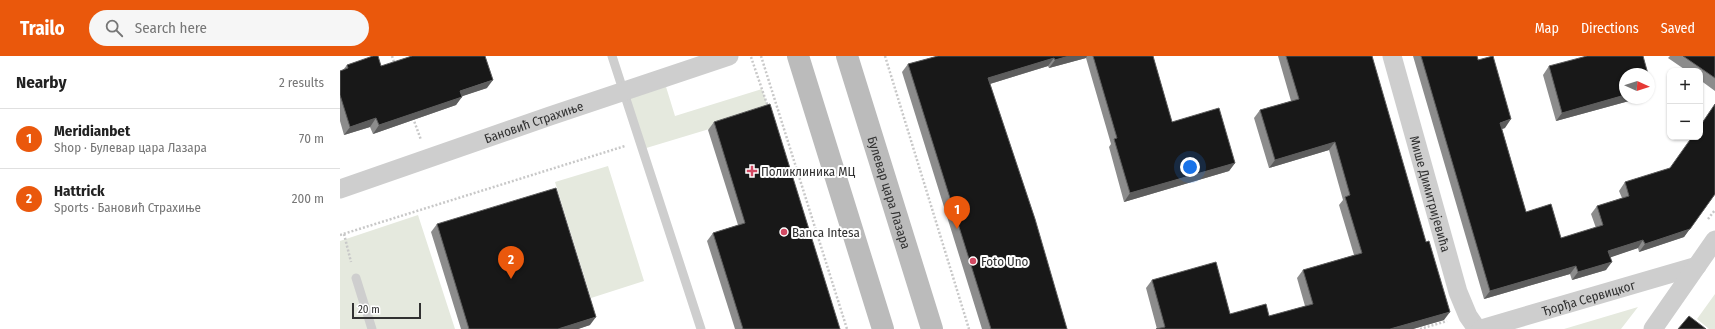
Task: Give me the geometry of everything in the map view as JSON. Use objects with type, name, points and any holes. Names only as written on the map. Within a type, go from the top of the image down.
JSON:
[{"type":"main road","points":[[798,56],[883,329]]},
{"type":"main road","name":"Булевар цара Лазара","points":[[847,56],[932,329]]},
{"type":"street","name":"Бановић Страхиње","points":[[340,189],[729,56]]},
{"type":"street","name":"Мише Димитријевића","points":[[1392,56],[1458,292],[1468,316],[1477,329]]},
{"type":"street","points":[[1653,329],[1715,240]]},
{"type":"street","name":"Ђорђа Сервицког","points":[[1481,329],[1697,266]]},
{"type":"lane","points":[[612,56],[701,329]]},
{"type":"lane","points":[[356,278],[372,329]]},
{"type":"path","points":[[392,56],[396,68]]},
{"type":"path","points":[[751,56],[769,111]]},
{"type":"path","points":[[761,56],[847,329]]},
{"type":"path","points":[[885,56],[969,329]]},
{"type":"path","points":[[411,114],[424,145]]},
{"type":"path","points":[[347,248],[342,235],[639,142]]},
{"type":"shaded area","points":[[663,77],[675,116],[762,89],[769,111],[643,149],[623,91]]},
{"type":"shaded area","points":[[608,166],[644,281],[591,298],[555,182]]},
{"type":"shaded area","points":[[418,215],[455,329],[340,329],[340,241]]},
{"type":"shaded area","points":[[1715,294],[1715,329],[1709,329],[1697,319]]},
{"type":"shaded area","points":[[1638,307],[1621,329],[1564,329]]},
{"type":"building","points":[[373,56],[378,56],[381,66],[412,56],[485,56],[493,80],[460,91],[462,97],[379,125],[376,118],[350,127],[340,95],[340,71],[348,68],[347,65]]},
{"type":"building","points":[[938,56],[1069,56],[1055,60],[1054,58],[988,78],[1035,219],[1067,329],[991,329],[908,64]]},
{"type":"building","points":[[1093,56],[1153,56],[1172,122],[1219,108],[1235,163],[1130,193],[1114,139],[1117,138]]},
{"type":"building","points":[[1286,56],[1372,56],[1426,242],[1429,241],[1450,312],[1390,329],[1156,329],[1165,327],[1152,280],[1216,262],[1230,314],[1266,304],[1269,316],[1313,304],[1303,270],[1362,253],[1345,197],[1350,195],[1335,142],[1275,160],[1260,110],[1299,99]]},
{"type":"building","points":[[1421,56],[1477,56],[1478,60],[1493,56],[1511,119],[1500,123],[1526,212],[1551,204],[1561,238],[1603,225],[1597,206],[1629,196],[1625,182],[1670,168],[1690,140],[1703,140],[1703,122],[1715,104],[1715,194],[1690,229],[1645,244],[1643,240],[1608,251],[1612,262],[1578,272],[1576,266],[1490,291]]},
{"type":"building","points":[[1587,56],[1643,56],[1646,68],[1619,68],[1619,97],[1562,113],[1549,66]]},
{"type":"building","points":[[1683,56],[1715,56],[1715,78],[1703,70],[1703,68],[1700,68]]},
{"type":"building","points":[[770,104],[840,329],[743,329],[713,233],[745,223],[714,122]]},
{"type":"building","points":[[556,188],[596,317],[558,329],[469,329],[437,224]]},
{"type":"building","points":[[1689,316],[1706,329],[1678,329]]},
{"type":"place","name":"Поликлиника МЦ","points":[[752,171]]},
{"type":"place","name":"Meridianbet","points":[[957,229]]},
{"type":"place","name":"Banca Intesa","points":[[784,232]]},
{"type":"place","name":"Foto Uno","points":[[973,261]]},
{"type":"place","name":"Hattrick","points":[[511,279]]}]
